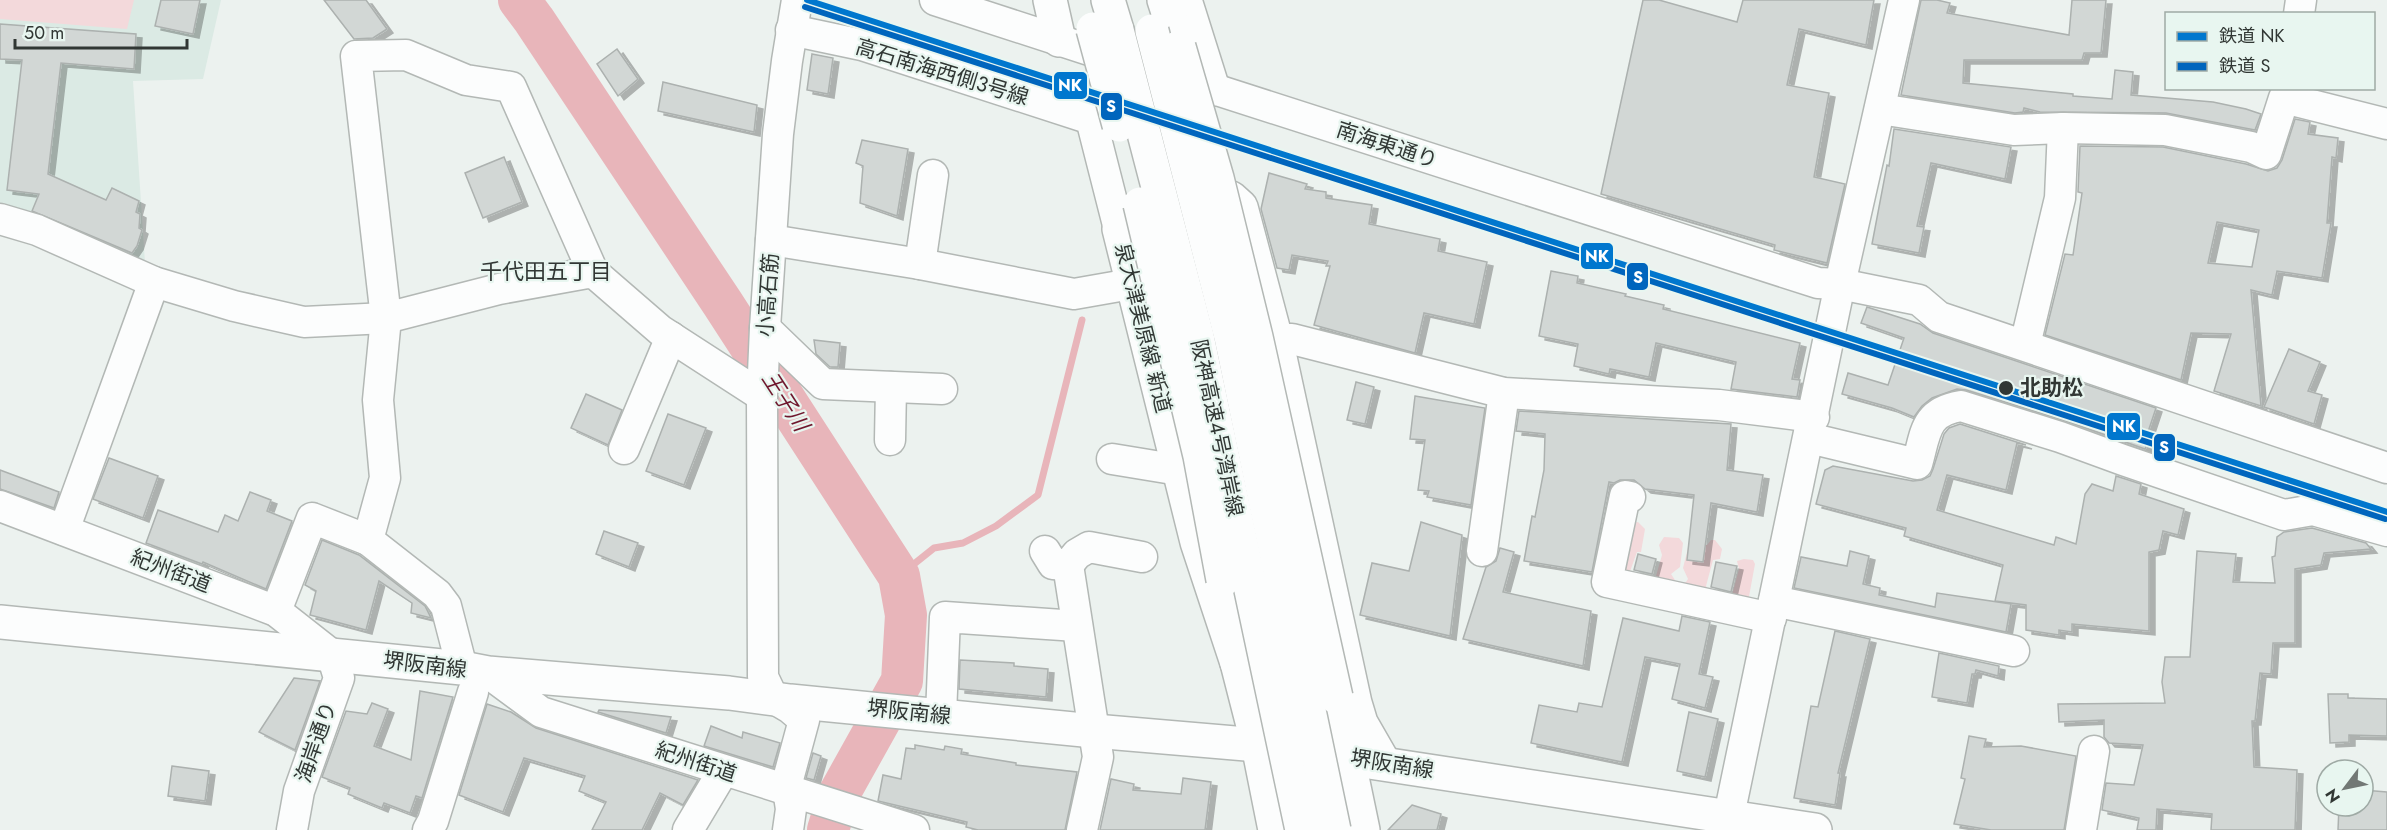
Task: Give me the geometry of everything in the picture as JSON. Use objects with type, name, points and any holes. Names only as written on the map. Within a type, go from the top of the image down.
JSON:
[{"type":"main road","points":[[1050,0],[1059,40]]},
{"type":"main road","points":[[1085,0],[1130,161],[1200,456],[1238,663]]},
{"type":"main road","name":"阪神高速4号湾岸線","points":[[1143,0],[1231,337],[1334,830]]},
{"type":"main road","points":[[1164,0],[1217,178],[1256,337],[1336,697],[1363,830]]},
{"type":"main road","points":[[1185,0],[1213,89]]},
{"type":"main road","name":"阪神高速4号湾岸線","points":[[1113,15],[1197,336],[1302,830]]},
{"type":"main road","name":"泉大津美原線 新道","points":[[1275,830],[1238,663],[1197,542],[1119,229],[1231,198],[1241,207],[1276,339],[1355,703],[1361,723],[1383,763]]},
{"type":"main road","name":"堺阪南線","points":[[0,622],[332,655],[474,678],[773,698],[1094,731],[1258,745],[1383,763],[1727,823],[1815,830]]},
{"type":"street","name":"小高石筋","points":[[773,698],[763,677],[762,396],[778,134],[797,0]]},
{"type":"street","name":"南海東通り","points":[[935,0],[1818,283],[1840,284],[1918,300],[1939,318],[2387,468]]},
{"type":"street","points":[[1727,823],[1840,284],[1904,0]]},
{"type":"street","name":"高石南海西側3号線","points":[[791,30],[862,45],[1091,119],[1119,229]]},
{"type":"street","points":[[368,540],[385,478],[378,400],[386,318],[356,57],[406,55],[466,80],[512,87],[593,272],[660,330],[762,396]]},
{"type":"street","points":[[1880,109],[2014,130],[2062,128],[2165,130],[2251,147],[2266,154],[2284,93],[2387,124]]},
{"type":"street","points":[[2025,345],[2060,198],[2062,128]]},
{"type":"street","points":[[920,264],[933,175]]},
{"type":"street","points":[[0,219],[37,230],[154,282],[234,306],[304,322],[386,318],[499,289],[593,272]]},
{"type":"street","points":[[771,240],[920,264],[1074,294],[1131,284]]},
{"type":"street","points":[[64,530],[154,282]]},
{"type":"street","points":[[765,328],[823,384],[942,389]]},
{"type":"street","points":[[624,449],[671,337]]},
{"type":"street","points":[[1276,339],[1292,339],[1504,393],[1719,405],[1811,428],[1917,464],[1933,418],[1946,410],[1961,406],[2051,434],[2284,515],[2313,510],[2387,531]]},
{"type":"street","points":[[890,440],[891,387]]},
{"type":"street","points":[[1482,551],[1504,393]]},
{"type":"street","points":[[1112,459],[1179,470]]},
{"type":"street","points":[[1630,497],[1625,496],[1607,582],[2014,651]]},
{"type":"street","name":"紀州街道","points":[[0,506],[276,610],[332,655]]},
{"type":"street","points":[[276,610],[312,518],[368,540],[437,594],[446,606],[474,678],[434,821],[428,830]]},
{"type":"street","points":[[1082,830],[1098,757],[1077,626],[1056,558],[1077,554],[1089,547],[1142,557]]},
{"type":"street","points":[[927,714],[945,617],[1077,626]]},
{"type":"street","name":"海岸通り","points":[[292,830],[299,791],[339,678],[332,655]]},
{"type":"street","name":"紀州街道","points":[[474,678],[542,712],[914,830]]},
{"type":"street","points":[[773,698],[804,720],[787,783],[800,795],[790,809],[788,830]]},
{"type":"street","points":[[2081,830],[2094,751]]},
{"type":"street","points":[[688,830],[722,770]]},
{"type":"shaded area","points":[[0,0],[221,0],[203,79],[133,81],[145,263],[0,211]]},
{"type":"shaded area","points":[[0,0],[134,0],[127,29],[0,19]]},
{"type":"shaded area","points":[[1638,522],[1645,529],[1641,552],[1637,552],[1628,577],[1614,569],[1633,523]]},
{"type":"shaded area","points":[[1664,537],[1679,538],[1683,543],[1680,567],[1671,574],[1677,583],[1686,582],[1688,579],[1683,568],[1689,544],[1707,545],[1711,540],[1715,540],[1722,549],[1720,559],[1713,560],[1706,586],[1708,590],[1732,595],[1739,569],[1737,561],[1753,560],[1755,564],[1748,602],[1654,583],[1662,555],[1659,545]]},
{"type":"building","points":[[161,0],[200,0],[193,34],[155,26]]},
{"type":"building","points":[[324,0],[366,0],[387,29],[373,38],[354,39]]},
{"type":"building","points":[[1643,0],[1659,0],[1737,22],[1743,0],[1874,0],[1866,45],[1799,29],[1787,85],[1829,93],[1814,177],[1845,184],[1827,263],[1774,250],[1775,245],[1601,194]]},
{"type":"building","points":[[1921,0],[1950,3],[1947,13],[2069,35],[2072,0],[2106,0],[2101,53],[2084,53],[2082,60],[1964,60],[1963,83],[2112,99],[2115,70],[2133,72],[2131,95],[2213,102],[2261,114],[2255,130],[2166,113],[2040,112],[2024,108],[2023,112],[2015,113],[1901,95]]},
{"type":"building","points":[[0,24],[136,34],[134,69],[61,63],[48,174],[106,200],[112,188],[139,201],[136,212],[140,214],[139,228],[142,230],[132,253],[32,211],[39,194],[7,190],[22,60],[0,59]]},
{"type":"building","points":[[617,49],[638,79],[618,96],[597,64]]},
{"type":"building","points":[[812,54],[833,58],[828,94],[807,90]]},
{"type":"building","points":[[663,82],[757,105],[754,132],[658,111]]},
{"type":"building","points":[[2295,119],[2310,122],[2308,134],[2338,138],[2336,158],[2332,157],[2327,223],[2331,223],[2322,278],[2277,271],[2272,295],[2251,290],[2261,406],[2214,391],[2231,334],[2191,333],[2181,380],[2045,335],[2065,254],[2073,255],[2082,193],[2078,192],[2080,146],[2163,147],[2246,164],[2268,171],[2277,168],[2282,160]],"holes":[[[2217,222],[2259,230],[2252,267],[2208,263]]]},
{"type":"building","points":[[1894,129],[2011,147],[2005,179],[1931,163],[1917,226],[1924,227],[1919,253],[1872,244],[1887,165],[1889,166]]},
{"type":"building","points":[[862,140],[908,149],[897,216],[860,203],[863,166],[856,163]]},
{"type":"building","points":[[504,157],[522,202],[483,218],[465,173]]},
{"type":"building","points":[[1269,173],[1307,184],[1305,189],[1326,192],[1326,198],[1372,205],[1369,224],[1440,239],[1438,251],[1487,262],[1474,324],[1424,313],[1415,353],[1314,325],[1330,266],[1326,266],[1328,261],[1292,255],[1289,270],[1277,268],[1261,209]]},
{"type":"building","points":[[1551,271],[1578,276],[1577,283],[1664,305],[1663,309],[1800,343],[1792,379],[1800,380],[1797,397],[1731,389],[1736,362],[1656,343],[1649,377],[1610,369],[1609,374],[1574,366],[1578,344],[1539,336]]},
{"type":"building","points":[[1867,307],[1920,324],[1933,333],[2156,408],[2144,444],[2147,444],[2145,449],[2066,421],[1966,390],[1957,389],[1932,398],[1914,417],[1892,408],[1842,394],[1848,373],[1888,385],[1904,338],[1861,323]]},
{"type":"building","points":[[814,340],[840,343],[838,367],[830,367],[816,354]]},
{"type":"building","points":[[2289,349],[2320,362],[2308,391],[2322,395],[2314,424],[2264,407]]},
{"type":"building","points":[[1356,382],[1374,387],[1365,424],[1347,420]]},
{"type":"building","points":[[586,394],[622,410],[608,445],[571,428]]},
{"type":"building","points":[[1415,396],[1485,408],[1471,505],[1427,497],[1429,491],[1418,490],[1425,440],[1410,439]]},
{"type":"building","points":[[1519,411],[1731,424],[1727,470],[1763,475],[1757,512],[1711,503],[1703,562],[1687,560],[1694,495],[1645,489],[1634,480],[1609,482],[1592,572],[1524,561],[1532,516],[1535,517],[1544,470],[1545,434],[1516,431]]},
{"type":"building","points":[[668,414],[706,428],[684,485],[646,471]]},
{"type":"building","points":[[1960,424],[2026,445],[2017,443],[2006,490],[1947,475],[1937,510],[2054,545],[2056,537],[2076,544],[2085,494],[2092,484],[2113,491],[2116,476],[2141,484],[2139,494],[2184,509],[2178,535],[2163,531],[2159,550],[2149,552],[2149,631],[2072,624],[2072,632],[2059,630],[2059,635],[2026,630],[2026,605],[1995,601],[2003,565],[1904,536],[1906,528],[1816,504],[1825,470],[1833,466],[1913,481],[1930,476],[1944,434],[1949,428]]},
{"type":"building","points":[[109,458],[158,476],[143,518],[93,499]]},
{"type":"building","points":[[0,470],[59,492],[54,508],[0,489]]},
{"type":"building","points":[[250,492],[271,500],[267,511],[292,521],[266,589],[203,562],[202,564],[146,543],[158,510],[218,532],[225,515],[238,521]]},
{"type":"building","points":[[1421,522],[1462,535],[1450,636],[1360,615],[1372,563],[1409,571]]},
{"type":"building","points":[[2312,528],[2366,543],[2371,549],[2324,553],[2321,565],[2295,569],[2295,643],[2273,643],[2271,674],[2260,673],[2255,721],[2252,721],[2254,767],[2297,770],[2295,830],[2211,830],[2212,814],[2157,809],[2156,830],[2137,830],[2139,818],[2102,810],[2106,783],[2134,785],[2143,745],[2109,743],[2104,737],[2104,720],[2059,722],[2058,704],[2165,703],[2162,682],[2165,657],[2190,657],[2197,551],[2236,554],[2233,582],[2275,583],[2272,557],[2275,556],[2277,537],[2284,532]]},
{"type":"building","points":[[604,531],[638,543],[629,567],[596,554]]},
{"type":"building","points":[[322,540],[359,555],[425,606],[431,618],[411,613],[412,603],[379,581],[366,630],[310,615],[316,591],[305,585]]},
{"type":"building","points":[[1500,548],[1514,552],[1503,592],[1591,611],[1583,666],[1463,639],[1486,567],[1496,561]]},
{"type":"building","points":[[1850,551],[1869,556],[1863,584],[1880,588],[1879,595],[1935,607],[1937,593],[2011,604],[2006,632],[1794,588],[1801,557],[1847,566]]},
{"type":"building","points":[[1638,554],[1656,559],[1652,574],[1634,570]]},
{"type":"building","points":[[1716,562],[1737,566],[1731,592],[1711,587]]},
{"type":"building","points":[[1682,616],[1710,622],[1699,674],[1713,677],[1705,708],[1672,699],[1680,664],[1645,657],[1622,762],[1531,743],[1539,705],[1577,712],[1579,703],[1602,707],[1623,618],[1679,631]]},
{"type":"building","points":[[1835,631],[1870,639],[1838,773],[1840,773],[1835,805],[1794,798],[1811,706],[1818,707]]},
{"type":"building","points":[[1939,653],[1999,666],[1998,676],[1976,670],[1975,674],[1972,674],[1967,703],[1932,697]]},
{"type":"building","points":[[960,660],[1014,663],[1014,666],[1048,669],[1046,697],[959,689]]},
{"type":"building","points":[[294,678],[320,681],[295,750],[259,732]]},
{"type":"building","points":[[420,691],[453,697],[422,798],[416,796],[410,813],[384,803],[382,808],[348,794],[350,788],[322,777],[346,711],[367,714],[372,703],[388,709],[374,746],[411,760]]},
{"type":"building","points":[[2328,694],[2348,694],[2348,698],[2387,699],[2387,736],[2349,735],[2349,742],[2330,743]]},
{"type":"building","points":[[487,704],[511,712],[536,728],[698,780],[683,805],[660,793],[642,830],[592,830],[606,802],[579,791],[585,776],[524,758],[503,812],[459,795]]},
{"type":"building","points":[[599,710],[671,717],[666,733],[598,712]]},
{"type":"building","points":[[1689,712],[1718,719],[1705,777],[1677,771]]},
{"type":"building","points":[[711,726],[742,738],[743,732],[780,743],[773,767],[704,746]]},
{"type":"building","points":[[1969,736],[1986,739],[1984,747],[2021,746],[2076,756],[2064,830],[1991,830],[1954,824],[1965,779],[1961,778]]},
{"type":"building","points":[[915,745],[944,750],[945,746],[962,749],[961,754],[1016,763],[1016,765],[1077,772],[1065,830],[978,830],[966,827],[967,822],[878,801],[883,775],[901,779],[906,748],[915,749]]},
{"type":"building","points":[[813,753],[821,756],[814,780],[806,778]]},
{"type":"building","points":[[172,766],[209,771],[205,801],[168,796]]},
{"type":"building","points":[[1183,778],[1211,782],[1205,830],[1100,830],[1111,779],[1134,784],[1133,790],[1181,794]]},
{"type":"building","points":[[2375,791],[2387,792],[2387,830],[2338,830],[2338,818],[2375,818]]},
{"type":"building","points":[[1412,805],[1441,814],[1437,830],[1388,830]]},
{"type":"waterway","name":"王子川","points":[[519,0],[723,304],[899,576],[906,615],[902,681],[839,794],[828,830]]},
{"type":"waterway","points":[[899,576],[934,548],[963,543],[996,526],[1038,495],[1082,320]]},
{"type":"rail line","name":"NK","points":[[807,0],[2387,512]]},
{"type":"rail line","name":"S","points":[[805,7],[2385,519]]},
{"type":"place","name":"北助松","points":[[2006,388]]},
{"type":"district","name":"千代田五丁目","points":[[546,271]]}]
